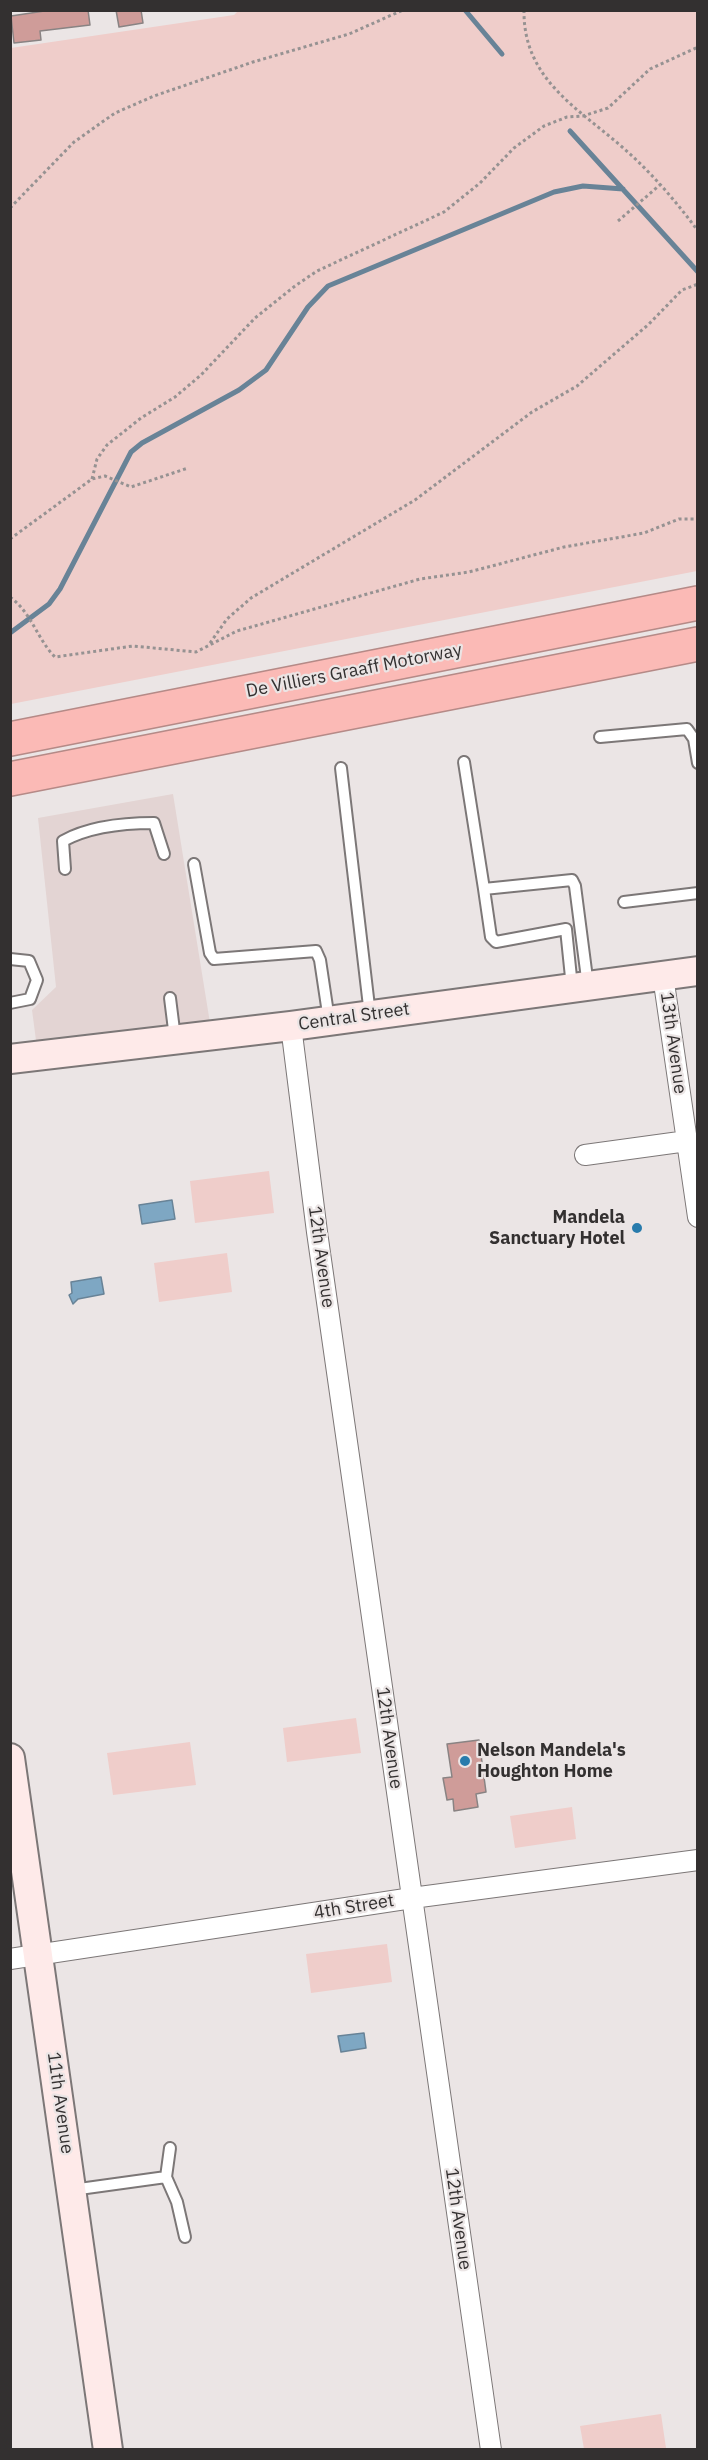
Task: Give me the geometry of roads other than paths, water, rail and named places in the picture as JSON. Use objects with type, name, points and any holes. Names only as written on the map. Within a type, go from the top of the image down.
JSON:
[{"type":"highway","name":"De Villiers Graaff Motorway","points":[[10,739],[698,603]]},
{"type":"highway","points":[[10,779],[698,644]]},
{"type":"main road","name":"Central Street","points":[[10,1059],[291,1026],[698,971]]},
{"type":"main road","name":"11th Avenue","points":[[10,1758],[40,1955],[108,2450]]},
{"type":"street","name":"13th Avenue","points":[[663,976],[698,1217]]},
{"type":"street","name":"12th Avenue","points":[[291,1026],[317,1232],[491,2450]]},
{"type":"street","points":[[585,1155],[687,1141]]},
{"type":"street","name":"4th Street","points":[[10,1959],[412,1899],[698,1860]]},
{"type":"lane","points":[[600,737],[687,729],[694,739],[698,763]]},
{"type":"lane","points":[[464,762],[491,937],[496,942],[582,927]]},
{"type":"lane","points":[[341,768],[370,1015]]},
{"type":"lane","points":[[65,869],[63,840],[89,830],[117,825],[154,823],[164,854]]},
{"type":"lane","points":[[194,864],[210,953],[214,959],[316,951],[320,960],[329,1021]]},
{"type":"lane","points":[[484,889],[572,880],[575,885],[582,927],[580,987]]},
{"type":"lane","points":[[624,902],[698,893]]},
{"type":"lane","points":[[566,929],[580,987]]},
{"type":"lane","points":[[10,959],[29,961],[37,980],[30,999],[10,1003]]},
{"type":"lane","points":[[170,998],[175,1038]]},
{"type":"lane","points":[[170,2148],[166,2177],[177,2202],[185,2237]]},
{"type":"lane","points":[[72,2191],[166,2177]]},
{"type":"water","points":[[172,1200],[175,1219],[142,1224],[139,1205]]},
{"type":"water","points":[[101,1277],[104,1294],[78,1299],[73,1304],[69,1295],[72,1293],[71,1282]]},
{"type":"water","points":[[364,2033],[366,2048],[341,2052],[338,2036]]},
{"type":"waterway","points":[[465,10],[502,54]]},
{"type":"waterway","points":[[570,131],[698,272]]},
{"type":"waterway","points":[[10,633],[49,604],[60,589],[131,452],[142,443],[239,390],[266,370],[308,307],[328,286],[554,192],[583,186],[623,189]]},
{"type":"place","name":"Mandela Sanctuary Hotel","points":[[637,1228]]},
{"type":"place","name":"Nelson Mandela's Houghton Home","points":[[465,1761]]}]
